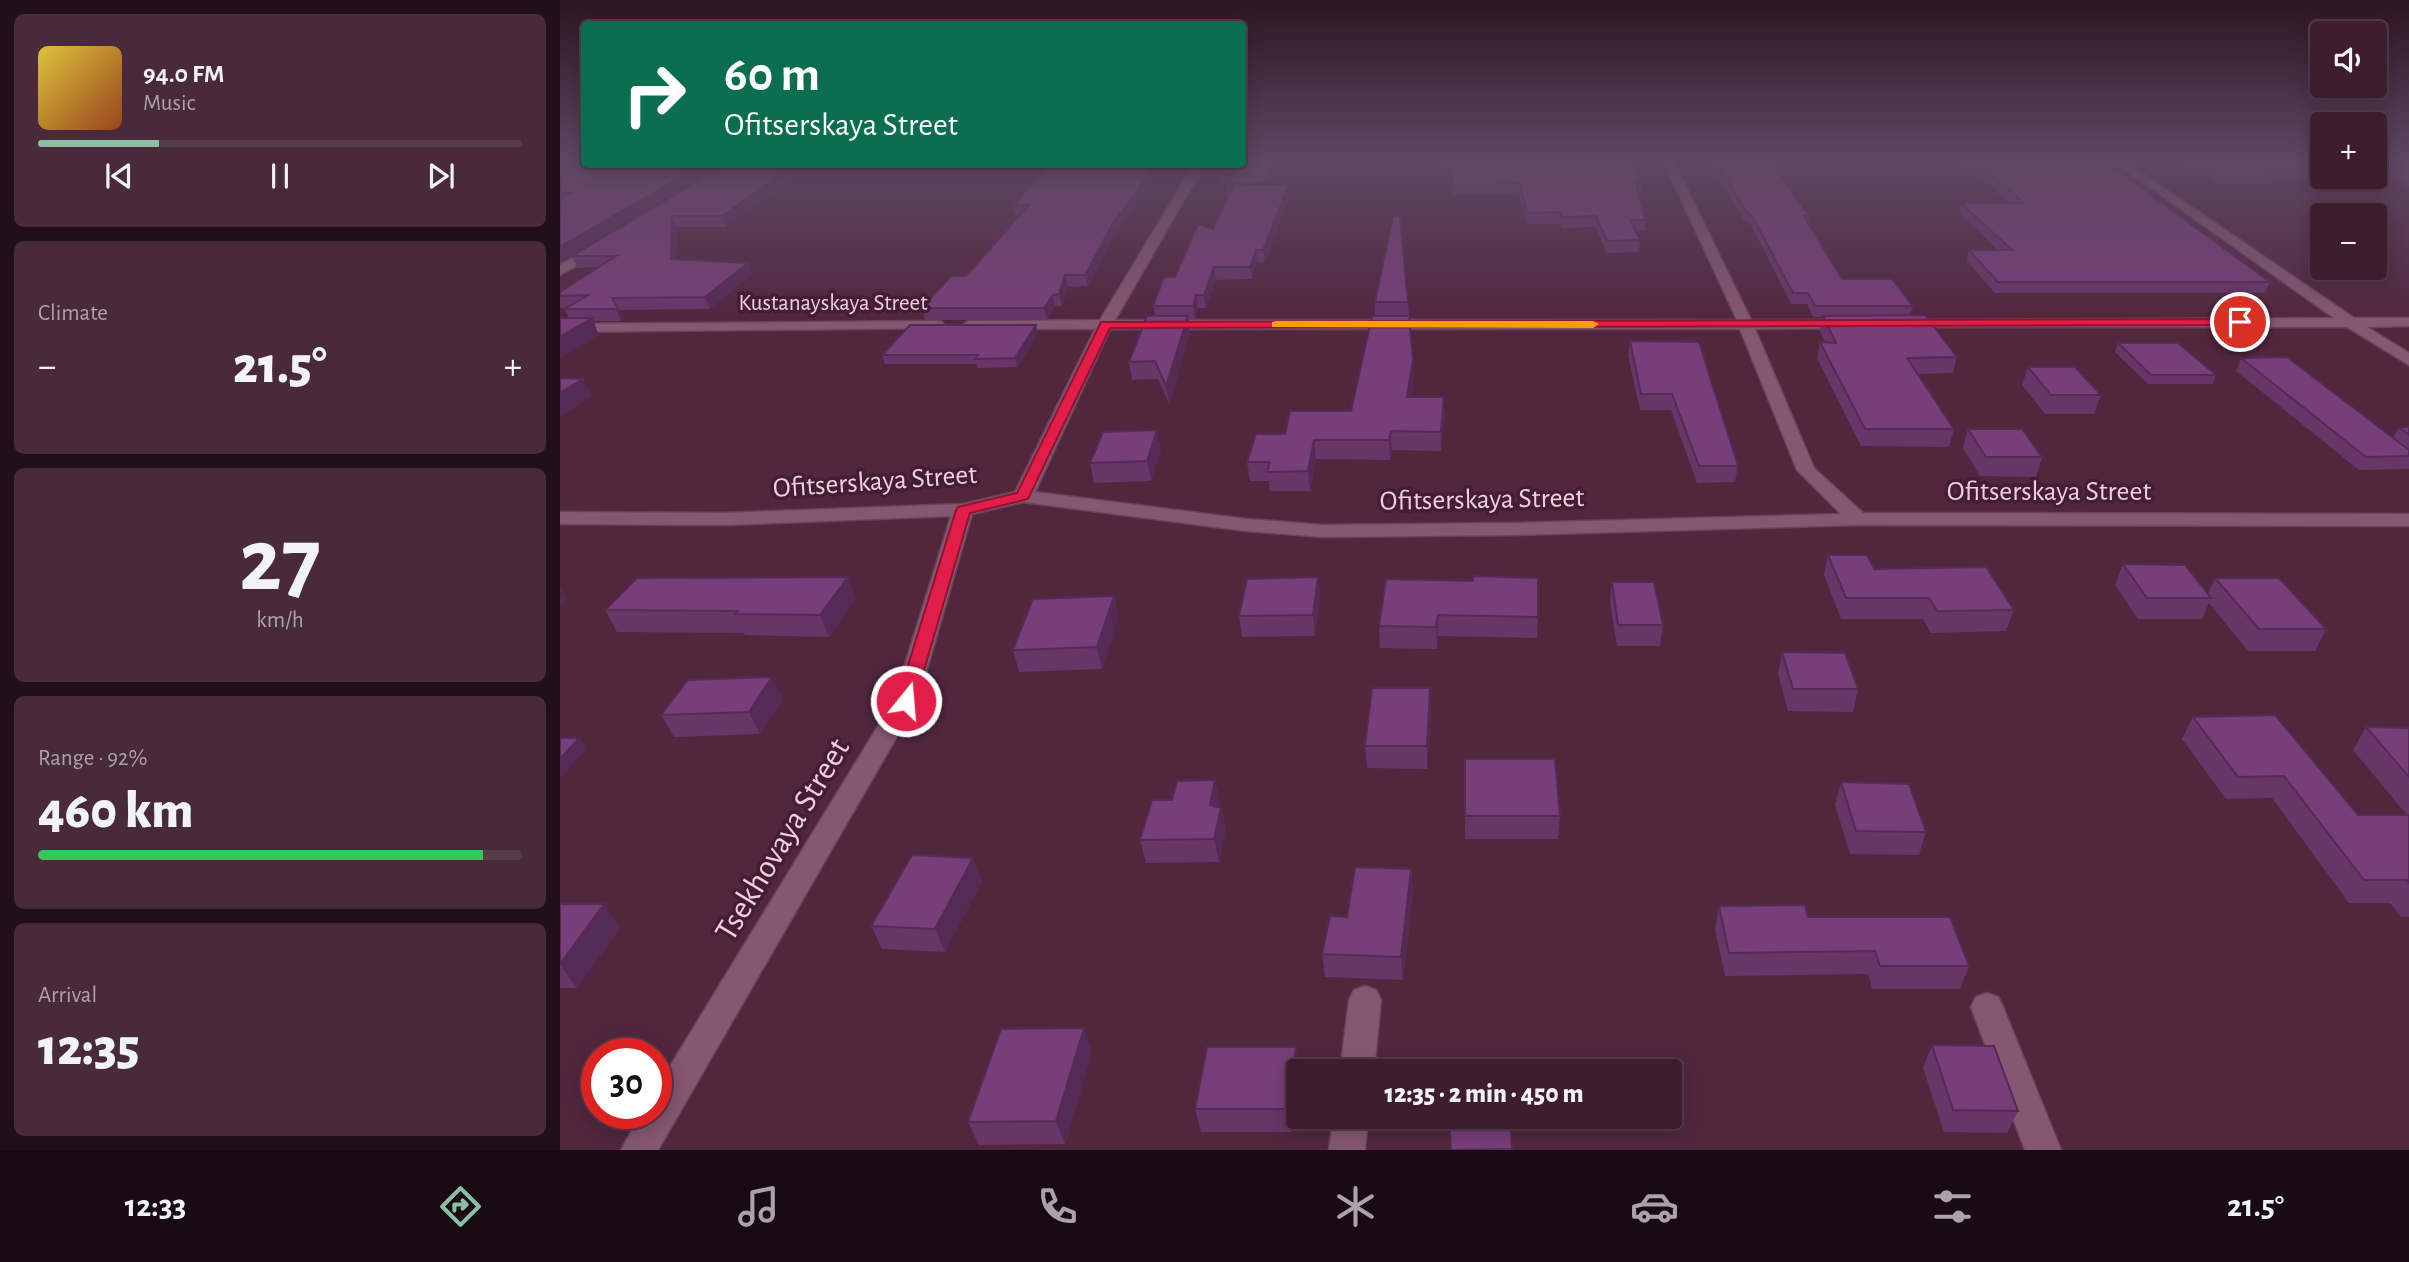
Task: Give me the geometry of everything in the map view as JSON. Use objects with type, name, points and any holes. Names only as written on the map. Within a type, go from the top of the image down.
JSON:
[{"type":"street","points":[[1023,496],[1105,324],[1172,212]]},
{"type":"street","points":[[1692,212],[1745,324],[1806,470],[1858,520]]},
{"type":"street","points":[[2191,212],[2409,360]]},
{"type":"street","points":[[560,271],[607,243]]},
{"type":"street","name":"Kustanayskaya Street","points":[[560,328],[2409,321]]},
{"type":"street","name":"Ofitserskaya Street","points":[[560,518],[724,519],[963,510],[1023,496],[1246,525],[1323,531],[1858,520],[2409,520]]},
{"type":"street","name":"Tsekhovaya Street","points":[[639,1150],[906,701],[963,510]]},
{"type":"street","points":[[1358,1059],[1365,1000]]},
{"type":"street","points":[[1987,1007],[2043,1150]]},
{"type":"street","points":[[1347,1150],[1349,1129]]},
{"type":"building","points":[[560,212],[621,212],[560,247]]},
{"type":"building","points":[[647,212],[728,212],[722,216],[672,216],[671,259],[748,263],[705,297],[612,298],[618,308],[616,309],[564,309],[589,295],[560,296],[560,292],[616,256],[572,256]]},
{"type":"building","points":[[1023,212],[1121,212],[1085,275],[1065,275],[1059,294],[1053,295],[1044,308],[922,308],[951,276],[966,276]]},
{"type":"building","points":[[1221,212],[1278,212],[1263,250],[1256,250],[1250,267],[1214,267],[1204,295],[1196,295],[1193,306],[1153,306],[1164,277],[1175,277],[1198,224],[1213,229]]},
{"type":"building","points":[[1527,212],[1643,212],[1645,220],[1631,220],[1640,240],[1607,241],[1596,216],[1562,217],[1560,212]]},
{"type":"building","points":[[1747,212],[1806,212],[1809,216],[1804,216],[1842,279],[1892,279],[1913,306],[1815,306],[1808,293],[1793,293],[1751,214]]},
{"type":"building","points":[[1970,212],[2174,212],[2270,282],[1998,282],[1969,250],[2012,250]]},
{"type":"building","points":[[1393,216],[1400,216],[1408,302],[1375,302]]},
{"type":"building","points":[[1925,315],[1957,357],[1907,358],[1954,429],[1865,429],[1820,342],[1836,343],[1823,316]]},
{"type":"building","points":[[1147,316],[1188,316],[1166,386],[1155,361],[1129,362]]},
{"type":"building","points":[[1372,316],[1409,316],[1413,360],[1407,397],[1444,397],[1441,432],[1391,431],[1389,440],[1314,440],[1308,471],[1267,472],[1270,462],[1247,462],[1256,434],[1285,434],[1290,411],[1351,411]]},
{"type":"building","points":[[560,318],[592,318],[560,337]]},
{"type":"building","points":[[910,325],[1036,325],[1015,358],[975,359],[978,355],[882,355]]},
{"type":"building","points":[[1630,341],[1699,342],[1738,466],[1699,466],[1672,394],[1641,394]]},
{"type":"building","points":[[2118,343],[2178,343],[2216,375],[2151,375]]},
{"type":"building","points":[[2287,357],[2409,450],[2409,456],[2366,457],[2241,358]]},
{"type":"building","points":[[2028,367],[2075,367],[2101,395],[2051,395]]},
{"type":"building","points":[[560,378],[583,379],[560,393]]},
{"type":"building","points":[[2399,427],[2409,427],[2409,435]]},
{"type":"building","points":[[1968,429],[2022,429],[2042,457],[1986,457]]},
{"type":"building","points":[[1157,430],[1147,461],[1090,463],[1103,432]]},
{"type":"building","points":[[1828,555],[1867,555],[1874,569],[1986,567],[2014,610],[1937,611],[1929,598],[1846,598]]},
{"type":"building","points":[[2123,564],[2185,565],[2211,598],[2147,598]]},
{"type":"building","points":[[1473,576],[1538,578],[1538,617],[1438,615],[1436,627],[1379,626],[1386,579],[1473,581]]},
{"type":"building","points":[[848,577],[820,615],[605,610],[637,578]]},
{"type":"building","points":[[1318,577],[1313,615],[1239,616],[1247,579]]},
{"type":"building","points":[[2215,578],[2279,578],[2326,629],[2259,629]]},
{"type":"building","points":[[1612,582],[1654,582],[1663,625],[1618,625]]},
{"type":"building","points":[[1114,596],[1097,647],[1013,650],[1033,599]]},
{"type":"building","points":[[1782,652],[1845,653],[1858,689],[1793,689]]},
{"type":"building","points":[[772,677],[749,712],[661,715],[688,680]]},
{"type":"building","points":[[1372,688],[1430,688],[1427,746],[1365,746]]},
{"type":"building","points":[[2275,715],[2358,815],[2409,815],[2409,883],[2407,880],[2364,880],[2284,776],[2238,777],[2193,717]]},
{"type":"building","points":[[2366,727],[2409,728],[2409,777]]},
{"type":"building","points":[[560,738],[579,738],[560,759]]},
{"type":"building","points":[[1465,759],[1555,759],[1560,816],[1465,816]]},
{"type":"building","points":[[1215,780],[1210,805],[1221,808],[1214,839],[1140,840],[1152,800],[1172,800],[1177,781]]},
{"type":"building","points":[[1841,782],[1909,784],[1926,832],[1856,831]]},
{"type":"building","points":[[912,855],[973,858],[935,929],[871,926]]},
{"type":"building","points":[[1355,867],[1411,869],[1401,957],[1322,954],[1330,916],[1347,917]]},
{"type":"building","points":[[560,904],[604,904],[560,964]]},
{"type":"building","points":[[1805,905],[1808,917],[1950,917],[1969,966],[1880,966],[1875,951],[1729,953],[1719,906]]},
{"type":"building","points":[[1084,1028],[1056,1121],[968,1122],[1001,1029]]},
{"type":"building","points":[[1932,1045],[1994,1046],[2018,1111],[1953,1110]]},
{"type":"building","points":[[1207,1047],[1296,1047],[1294,1059],[1286,1059],[1286,1109],[1195,1109]]},
{"type":"building","points":[[1450,1129],[1511,1129],[1512,1149],[1451,1150]]},
{"type":"slow traffic","points":[[1276,324],[1593,324]]},
{"type":"route","points":[[906,701],[963,510],[1023,496],[1105,324],[2240,322]]}]
